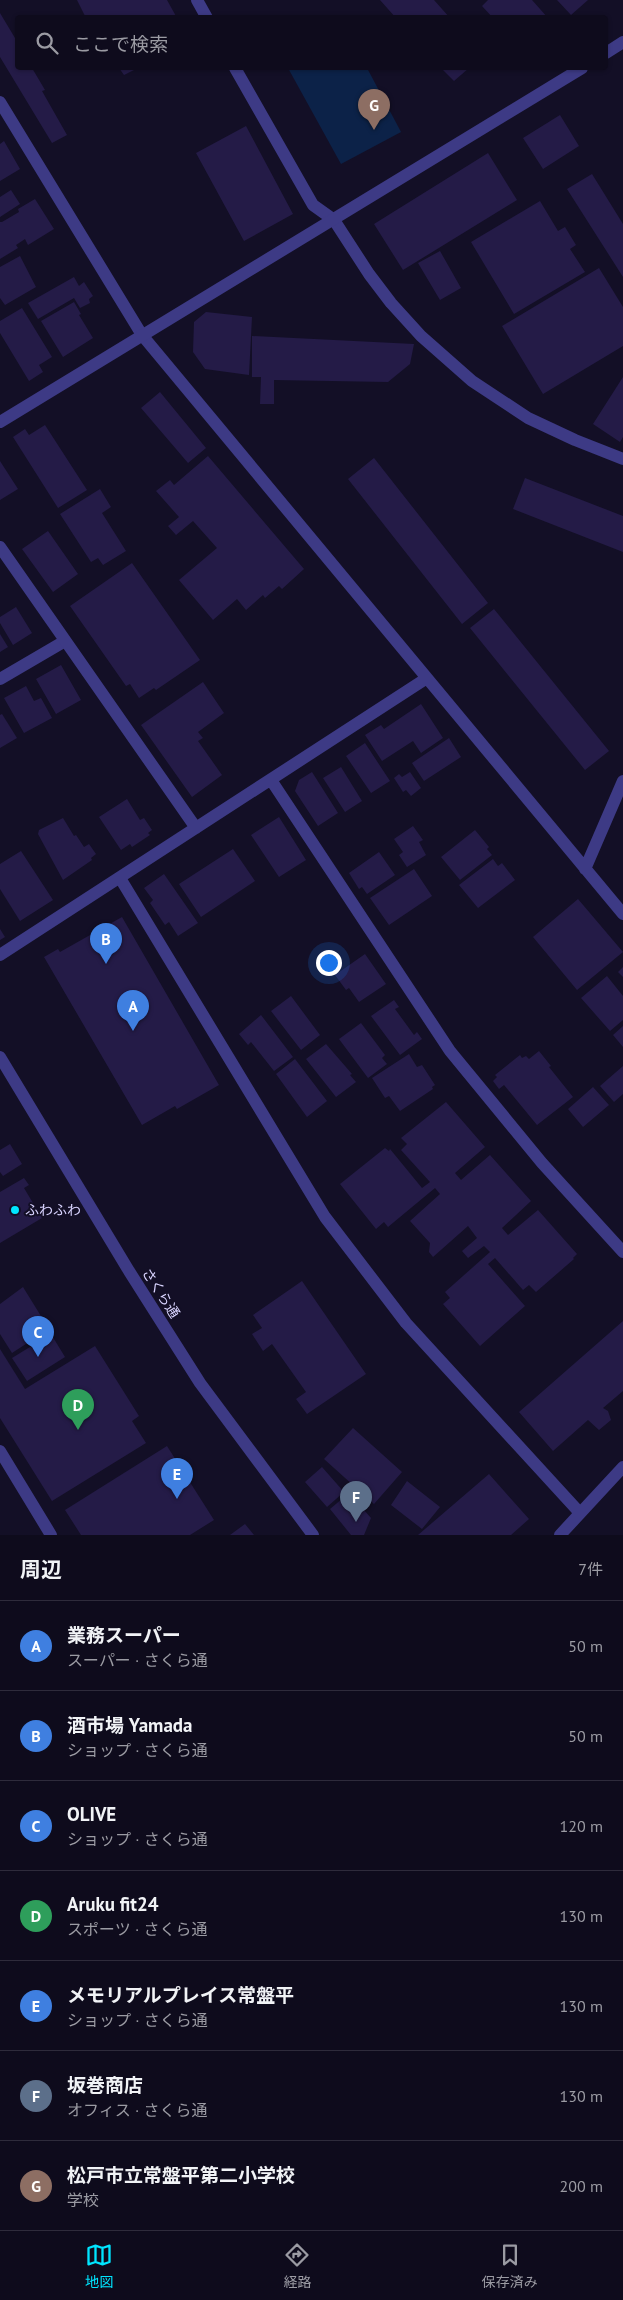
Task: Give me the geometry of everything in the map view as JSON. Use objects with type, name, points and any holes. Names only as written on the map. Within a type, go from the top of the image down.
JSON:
[{"type":"street","points":[[197,0],[205,15]]},
{"type":"street","points":[[608,52],[623,42]]},
{"type":"street","points":[[236,70],[313,205],[334,220],[369,274],[391,303],[421,336],[472,381],[528,418],[575,440],[623,459]]},
{"type":"street","points":[[0,422],[579,70]]},
{"type":"street","points":[[1,106],[142,335],[623,914]]},
{"type":"street","points":[[0,548],[196,828]]},
{"type":"street","points":[[0,679],[65,641]]},
{"type":"street","points":[[0,955],[427,678]]},
{"type":"street","points":[[271,780],[450,1051],[542,1163],[623,1252]]},
{"type":"street","points":[[585,869],[623,781]]},
{"type":"street","points":[[120,878],[325,1217],[406,1323],[580,1513]]},
{"type":"street","name":"さくら通","points":[[0,1057],[129,1271],[200,1383],[313,1535]]},
{"type":"street","points":[[0,1451],[51,1535]]},
{"type":"street","points":[[560,1535],[623,1467]]},
{"type":"water","points":[[289,70],[368,70],[401,132],[341,164]]},
{"type":"building","points":[[77,0],[167,0],[175,15],[84,15]]},
{"type":"building","points":[[380,0],[434,0],[447,15],[393,15]]},
{"type":"building","points":[[488,0],[532,0],[545,15],[490,15],[482,6]]},
{"type":"building","points":[[557,0],[588,0],[571,15]]},
{"type":"building","points":[[0,13],[15,38],[15,70],[33,70],[45,90],[42,91],[67,135],[52,143],[0,57]]},
{"type":"building","points":[[120,70],[134,70],[124,75]]},
{"type":"building","points":[[443,70],[467,70],[454,81]]},
{"type":"building","points":[[560,115],[579,146],[543,169],[523,138]]},
{"type":"building","points":[[246,126],[293,214],[244,241],[196,153]]},
{"type":"building","points":[[4,141],[20,169],[0,181],[0,144]]},
{"type":"building","points":[[488,153],[517,200],[403,270],[374,224]]},
{"type":"building","points":[[592,174],[623,224],[623,277],[567,189]]},
{"type":"building","points":[[11,190],[20,204],[0,217],[0,197]]},
{"type":"building","points":[[35,199],[54,229],[28,245],[25,239],[16,245],[18,248],[0,259],[0,222],[19,212],[18,209]]},
{"type":"building","points":[[540,201],[558,231],[565,227],[576,245],[570,249],[585,272],[514,314],[471,242]]},
{"type":"building","points":[[440,251],[461,288],[440,300],[418,263]]},
{"type":"building","points":[[20,256],[36,287],[5,305],[0,298],[0,267]]},
{"type":"building","points":[[599,268],[623,307],[623,346],[543,394],[502,326]]},
{"type":"building","points":[[74,277],[79,286],[84,282],[93,296],[89,299],[90,303],[80,308],[74,298],[38,319],[28,303]]},
{"type":"building","points":[[74,302],[81,314],[79,315],[93,338],[63,357],[41,321]]},
{"type":"building","points":[[22,308],[52,357],[39,365],[43,372],[29,381],[0,333],[0,321]]},
{"type":"building","points":[[206,312],[252,317],[249,375],[205,369],[193,352],[194,322]]},
{"type":"building","points":[[252,336],[414,344],[410,364],[388,382],[274,380],[274,404],[260,404],[261,377],[252,377]]},
{"type":"building","points":[[623,377],[623,437],[620,442],[593,424]]},
{"type":"building","points":[[160,392],[206,448],[188,463],[141,408]]},
{"type":"building","points":[[45,425],[87,490],[58,508],[13,437],[25,429],[29,435]]},
{"type":"building","points":[[208,456],[304,569],[282,589],[279,586],[265,598],[263,595],[246,610],[237,599],[213,620],[179,580],[217,548],[193,521],[176,535],[168,526],[179,517],[156,491],[170,480],[174,485]]},
{"type":"building","points":[[374,458],[488,603],[462,624],[348,479]]},
{"type":"building","points":[[0,461],[18,489],[0,500]]},
{"type":"building","points":[[525,478],[623,516],[623,552],[513,509]]},
{"type":"building","points":[[100,489],[111,507],[102,513],[126,551],[103,565],[98,558],[91,562],[60,514]]},
{"type":"building","points":[[48,531],[78,574],[53,592],[22,549]]},
{"type":"building","points":[[132,563],[200,660],[156,690],[154,688],[139,698],[130,684],[126,686],[70,606]]},
{"type":"building","points":[[16,607],[32,633],[13,645],[0,623],[0,617]]},
{"type":"building","points":[[494,609],[609,751],[585,770],[470,628]]},
{"type":"building","points":[[0,634],[8,647],[0,652]]},
{"type":"building","points":[[61,665],[81,700],[56,714],[36,679]]},
{"type":"building","points":[[203,682],[224,713],[198,732],[203,738],[198,741],[222,775],[192,797],[141,725]]},
{"type":"building","points":[[26,686],[34,701],[41,698],[52,718],[24,733],[4,698]]},
{"type":"building","points":[[421,704],[443,738],[421,753],[413,741],[382,761],[365,735],[381,725],[384,729]]},
{"type":"building","points":[[2,714],[17,738],[0,748],[0,715]]},
{"type":"building","points":[[449,738],[461,757],[424,781],[412,763]]},
{"type":"building","points":[[365,743],[390,781],[371,793],[346,756]]},
{"type":"building","points":[[341,767],[362,801],[345,812],[323,778]]},
{"type":"building","points":[[312,772],[338,813],[318,826],[295,791],[299,780]]},
{"type":"building","points":[[410,772],[421,788],[411,796],[406,790],[403,792],[394,778],[399,774],[402,777]]},
{"type":"building","points":[[127,799],[140,820],[144,818],[152,830],[148,833],[150,835],[132,847],[130,844],[121,850],[99,817]]},
{"type":"building","points":[[279,817],[306,860],[279,877],[251,835]]},
{"type":"building","points":[[63,818],[74,836],[76,835],[84,847],[89,844],[96,854],[91,858],[92,860],[63,880],[38,834],[39,830]]},
{"type":"building","points":[[413,826],[423,840],[419,842],[426,855],[407,867],[399,855],[403,852],[394,839]]},
{"type":"building","points":[[475,830],[489,847],[487,849],[492,855],[460,880],[441,857]]},
{"type":"building","points":[[233,849],[255,881],[201,917],[179,884]]},
{"type":"building","points":[[21,851],[53,900],[20,921],[0,889],[0,864]]},
{"type":"building","points":[[379,852],[395,875],[367,894],[362,887],[359,889],[349,873]]},
{"type":"building","points":[[493,859],[498,866],[502,863],[515,880],[478,908],[459,885]]},
{"type":"building","points":[[414,869],[432,896],[389,925],[370,898]]},
{"type":"building","points":[[164,874],[198,923],[178,936],[169,922],[165,925],[150,903],[153,900],[144,888]]},
{"type":"building","points":[[578,899],[623,952],[577,990],[533,937]]},
{"type":"building","points":[[122,917],[219,1085],[177,1109],[175,1106],[142,1125],[44,957],[58,949],[60,952]]},
{"type":"building","points":[[0,929],[5,937],[0,940]]},
{"type":"building","points":[[365,954],[386,984],[359,1002],[349,988],[346,990],[335,975]]},
{"type":"building","points":[[623,967],[623,977],[618,972]]},
{"type":"building","points":[[607,976],[623,996],[623,1020],[610,1031],[581,998]]},
{"type":"building","points":[[291,996],[320,1035],[301,1050],[271,1011]]},
{"type":"building","points":[[394,1000],[399,1007],[395,1009],[414,1035],[417,1032],[422,1039],[400,1055],[371,1016]]},
{"type":"building","points":[[261,1015],[293,1057],[274,1071],[251,1042],[248,1045],[239,1034]]},
{"type":"building","points":[[361,1023],[385,1055],[382,1058],[387,1064],[368,1078],[339,1039]]},
{"type":"building","points":[[623,1026],[623,1047],[613,1035]]},
{"type":"building","points":[[326,1044],[352,1074],[350,1075],[356,1082],[336,1097],[306,1059]]},
{"type":"building","points":[[539,1051],[573,1097],[537,1125],[504,1085],[499,1089],[493,1081],[497,1077],[495,1075],[520,1055],[522,1058],[526,1056],[529,1059]]},
{"type":"building","points":[[409,1054],[417,1067],[422,1065],[435,1085],[432,1087],[433,1089],[400,1111],[389,1096],[385,1098],[372,1078]]},
{"type":"building","points":[[295,1059],[327,1101],[307,1117],[276,1074]]},
{"type":"building","points":[[623,1066],[623,1094],[614,1102],[600,1086]]},
{"type":"building","points":[[593,1087],[609,1105],[583,1127],[568,1109]]},
{"type":"building","points":[[446,1102],[485,1147],[455,1173],[461,1180],[490,1155],[531,1201],[502,1228],[508,1235],[538,1210],[577,1254],[574,1259],[536,1292],[529,1285],[523,1290],[495,1258],[488,1264],[525,1306],[480,1346],[443,1304],[450,1298],[445,1292],[490,1252],[484,1246],[468,1258],[462,1251],[477,1238],[468,1226],[433,1257],[429,1252],[430,1243],[410,1221],[440,1194],[435,1188],[388,1227],[384,1222],[376,1229],[340,1184],[385,1148],[389,1151],[390,1149],[422,1188],[430,1182],[401,1150],[407,1144],[401,1138]]},
{"type":"building","points":[[10,1144],[22,1164],[3,1176],[0,1172],[0,1150]]},
{"type":"building","points":[[24,1178],[29,1185],[24,1188],[42,1218],[0,1243],[0,1192]]},
{"type":"building","points":[[302,1281],[366,1374],[307,1414],[296,1399],[306,1392],[272,1344],[263,1351],[252,1334],[262,1328],[253,1315]]},
{"type":"building","points":[[23,1287],[49,1329],[12,1353],[0,1334],[0,1304]]},
{"type":"building","points":[[623,1321],[623,1391],[603,1408],[608,1411],[611,1420],[599,1430],[588,1420],[553,1451],[519,1412]]},
{"type":"building","points":[[51,1334],[65,1357],[27,1381],[12,1358]]},
{"type":"building","points":[[95,1346],[139,1416],[132,1421],[146,1443],[52,1501],[0,1418],[0,1349],[25,1389]]},
{"type":"building","points":[[353,1428],[402,1472],[374,1504],[324,1459]]},
{"type":"building","points":[[167,1446],[214,1520],[190,1535],[81,1535],[65,1510]]},
{"type":"building","points":[[322,1467],[344,1492],[327,1507],[305,1482]]},
{"type":"building","points":[[489,1474],[529,1519],[511,1535],[418,1535]]},
{"type":"building","points":[[407,1481],[440,1507],[422,1529],[391,1505]]},
{"type":"building","points":[[349,1493],[371,1518],[364,1535],[351,1535],[330,1509]]},
{"type":"building","points":[[245,1524],[254,1535],[230,1535]]},
{"type":"place","name":"松戸市立常盤平第二小学校","points":[[374,130]]},
{"type":"place","name":"酒市場 Yamada","points":[[106,964]]},
{"type":"place","name":"業務スーパー","points":[[133,1031]]},
{"type":"place","name":"ふわふわ","points":[[15,1210]]},
{"type":"place","name":"OLIVE","points":[[38,1357]]},
{"type":"place","name":"Aruku fit24","points":[[78,1430]]},
{"type":"place","name":"メモリアルプレイス常盤平","points":[[177,1499]]},
{"type":"place","name":"坂巻商店","points":[[356,1522]]}]
